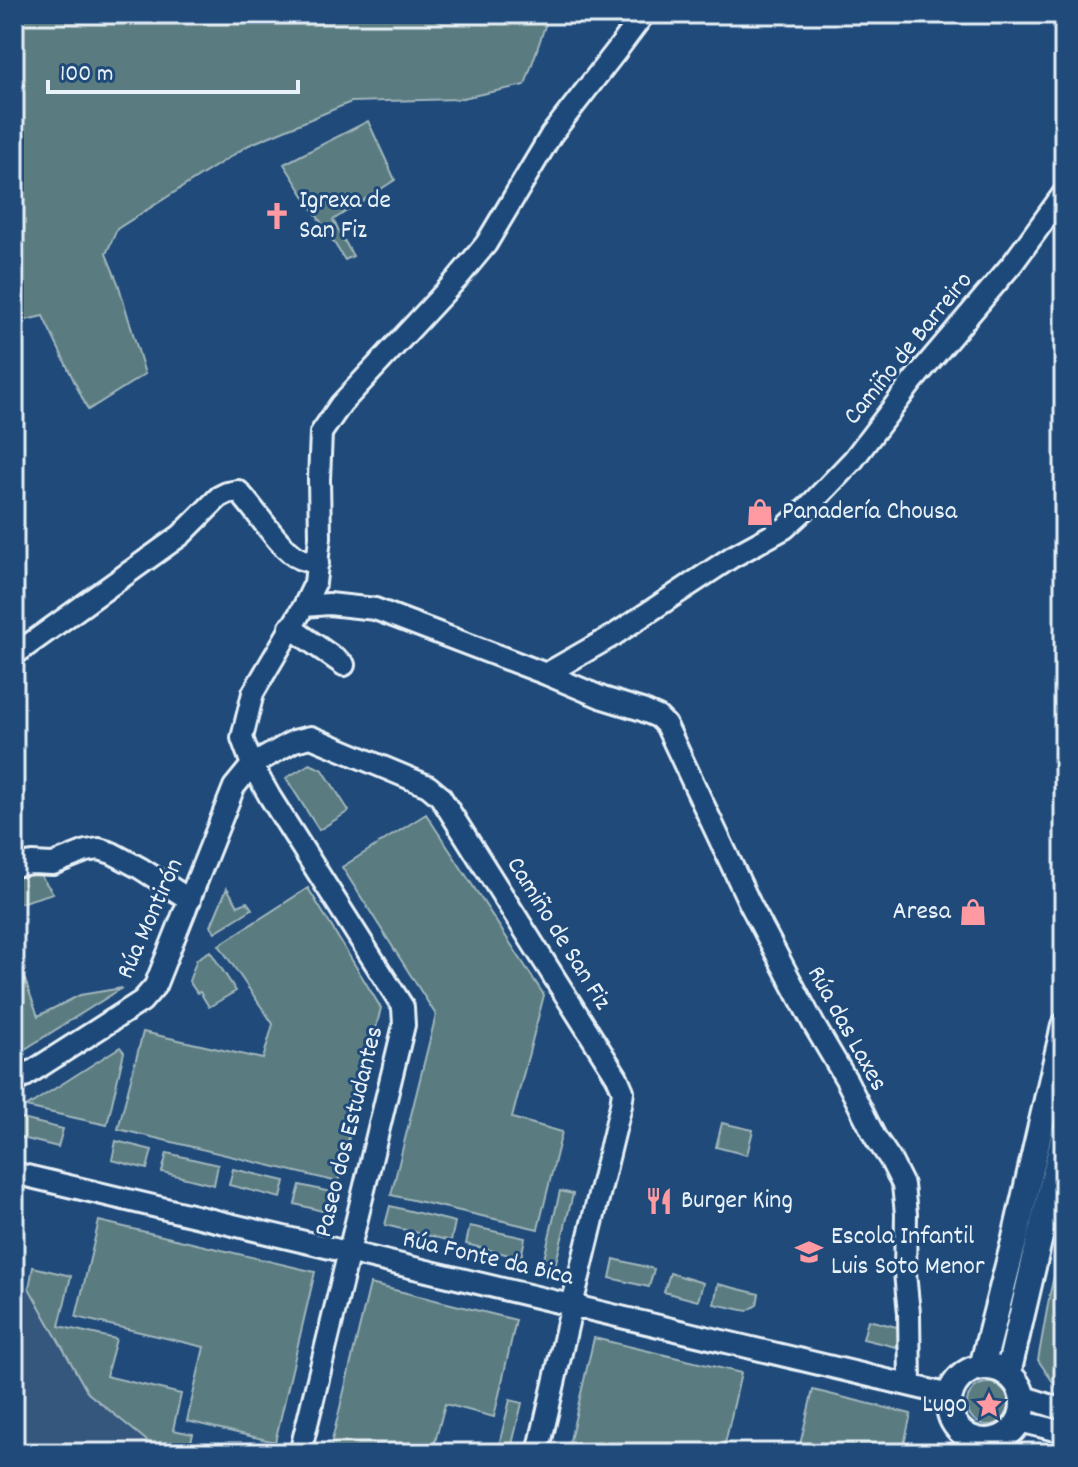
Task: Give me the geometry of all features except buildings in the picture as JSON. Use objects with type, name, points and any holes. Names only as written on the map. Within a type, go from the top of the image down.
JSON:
[{"type":"street","points":[[252,765],[242,738],[253,693],[315,583],[320,537],[321,433],[341,404],[486,244],[551,135],[644,14]]},
{"type":"street","name":"Camiño de Barreiro","points":[[546,674],[614,635],[732,557],[785,528],[810,505],[853,460],[913,381],[1013,263],[1064,193]]},
{"type":"street","points":[[14,655],[181,535],[219,497],[227,493],[238,491],[287,551],[318,563]]},
{"type":"street","points":[[304,606],[329,604],[375,609],[546,674]]},
{"type":"street","points":[[290,627],[344,665]]},
{"type":"street","name":"Rúa das Laxes","points":[[546,674],[658,717],[666,725],[750,904],[875,1137],[890,1159],[903,1185],[906,1214],[910,1385]]},
{"type":"street","name":"Camiño de San Fiz","points":[[252,765],[294,741],[311,737],[428,786],[440,796],[623,1091],[538,1453]]},
{"type":"street","name":"Rúa Montirón","points":[[14,1083],[142,1001],[155,986],[234,787],[252,765]]},
{"type":"street","name":"Paseo dos Estudantes","points":[[252,765],[403,1007],[404,1025],[300,1453]]},
{"type":"street","points":[[14,866],[53,864],[99,849],[140,868],[190,900]]},
{"type":"street","points":[[982,1367],[1064,1026]]},
{"type":"street","points":[[1008,1374],[1064,1134]]},
{"type":"street","name":"Rúa Fonte da Bica","points":[[14,1173],[950,1395]]},
{"type":"street","points":[[982,1367],[1008,1374],[1020,1388],[1022,1396],[1022,1410],[1015,1428],[991,1447],[980,1441],[964,1444],[960,1431],[952,1421],[949,1407],[956,1382],[968,1371],[982,1367]]},
{"type":"street","points":[[1022,1396],[1064,1410]]},
{"type":"street","points":[[1019,1421],[1064,1432]]},
{"type":"shaded area","points":[[29,1288],[88,1393],[162,1453],[14,1453],[14,1298]]},
{"type":"green space","points":[[14,14],[549,14],[525,85],[458,99],[351,102],[249,145],[117,229],[106,254],[118,283],[145,374],[88,410],[43,316],[14,325]]},
{"type":"green space","points":[[368,121],[395,180],[333,220],[353,256],[345,260],[284,164]]},
{"type":"green space","points":[[310,764],[323,770],[349,811],[319,830],[286,778]]},
{"type":"green space","points":[[426,814],[544,995],[512,1118],[562,1132],[538,1229],[391,1195],[436,1015],[342,867]]},
{"type":"green space","points":[[36,869],[53,893],[14,905],[14,872]]},
{"type":"green space","points":[[227,888],[238,906],[247,902],[252,909],[215,932],[211,926]]},
{"type":"green space","points":[[308,888],[381,1008],[338,1182],[118,1129],[143,1032],[263,1059],[273,1024],[219,945]]},
{"type":"green space","points":[[210,951],[236,991],[209,1007],[189,981],[197,959]]},
{"type":"green space","points":[[25,980],[38,1016],[80,995],[122,988],[14,1056],[14,985]]},
{"type":"green space","points":[[120,1047],[124,1052],[107,1125],[26,1107]]},
{"type":"green space","points":[[14,1117],[63,1129],[58,1147],[14,1136]]},
{"type":"green space","points":[[722,1123],[753,1130],[747,1155],[716,1147]]},
{"type":"green space","points":[[116,1141],[152,1150],[147,1169],[112,1160]]},
{"type":"green space","points":[[167,1153],[218,1165],[214,1185],[162,1172]]},
{"type":"green space","points":[[233,1169],[285,1181],[281,1198],[229,1185]]},
{"type":"green space","points":[[300,1185],[335,1193],[330,1213],[295,1204]]},
{"type":"green space","points":[[560,1191],[573,1194],[555,1266],[543,1263]]},
{"type":"green space","points":[[390,1206],[455,1222],[451,1241],[385,1225]]},
{"type":"green space","points":[[99,1221],[315,1272],[275,1442],[187,1421],[204,1347],[76,1317]]},
{"type":"green space","points":[[470,1226],[525,1238],[521,1258],[466,1244]]},
{"type":"green space","points":[[1064,1235],[1064,1390],[1057,1388],[1038,1360]]},
{"type":"green space","points":[[614,1259],[654,1269],[649,1287],[610,1278]]},
{"type":"green space","points":[[33,1267],[71,1276],[59,1326],[116,1339],[106,1376],[181,1394],[173,1430],[193,1434],[188,1453],[162,1453],[88,1393],[29,1288]]},
{"type":"green space","points":[[670,1273],[703,1283],[698,1301],[664,1292]]},
{"type":"green space","points":[[370,1284],[516,1320],[494,1417],[445,1404],[432,1453],[329,1453]]},
{"type":"green space","points":[[718,1284],[759,1294],[757,1305],[747,1311],[714,1304]]},
{"type":"green space","points":[[868,1320],[901,1328],[896,1347],[863,1339]]},
{"type":"green space","points":[[594,1338],[741,1373],[723,1453],[567,1453]]},
{"type":"green space","points":[[988,1383],[1003,1389],[1009,1404],[1003,1419],[988,1425],[973,1419],[967,1404],[973,1389]]},
{"type":"green space","points":[[813,1390],[911,1414],[902,1453],[798,1453]]},
{"type":"green space","points":[[510,1400],[522,1403],[510,1453],[497,1453]]},
{"type":"place","name":"Igrexa de San Fiz","points":[[277,216]]},
{"type":"place","name":"Panadería Chousa","points":[[760,512]]},
{"type":"place","name":"Aresa","points":[[973,912]]},
{"type":"place","name":"Burger King","points":[[659,1201]]},
{"type":"place","name":"Escola Infantil Luis Soto Menor","points":[[809,1252]]},
{"type":"place","name":"Lugo","points":[[989,1405]]}]
